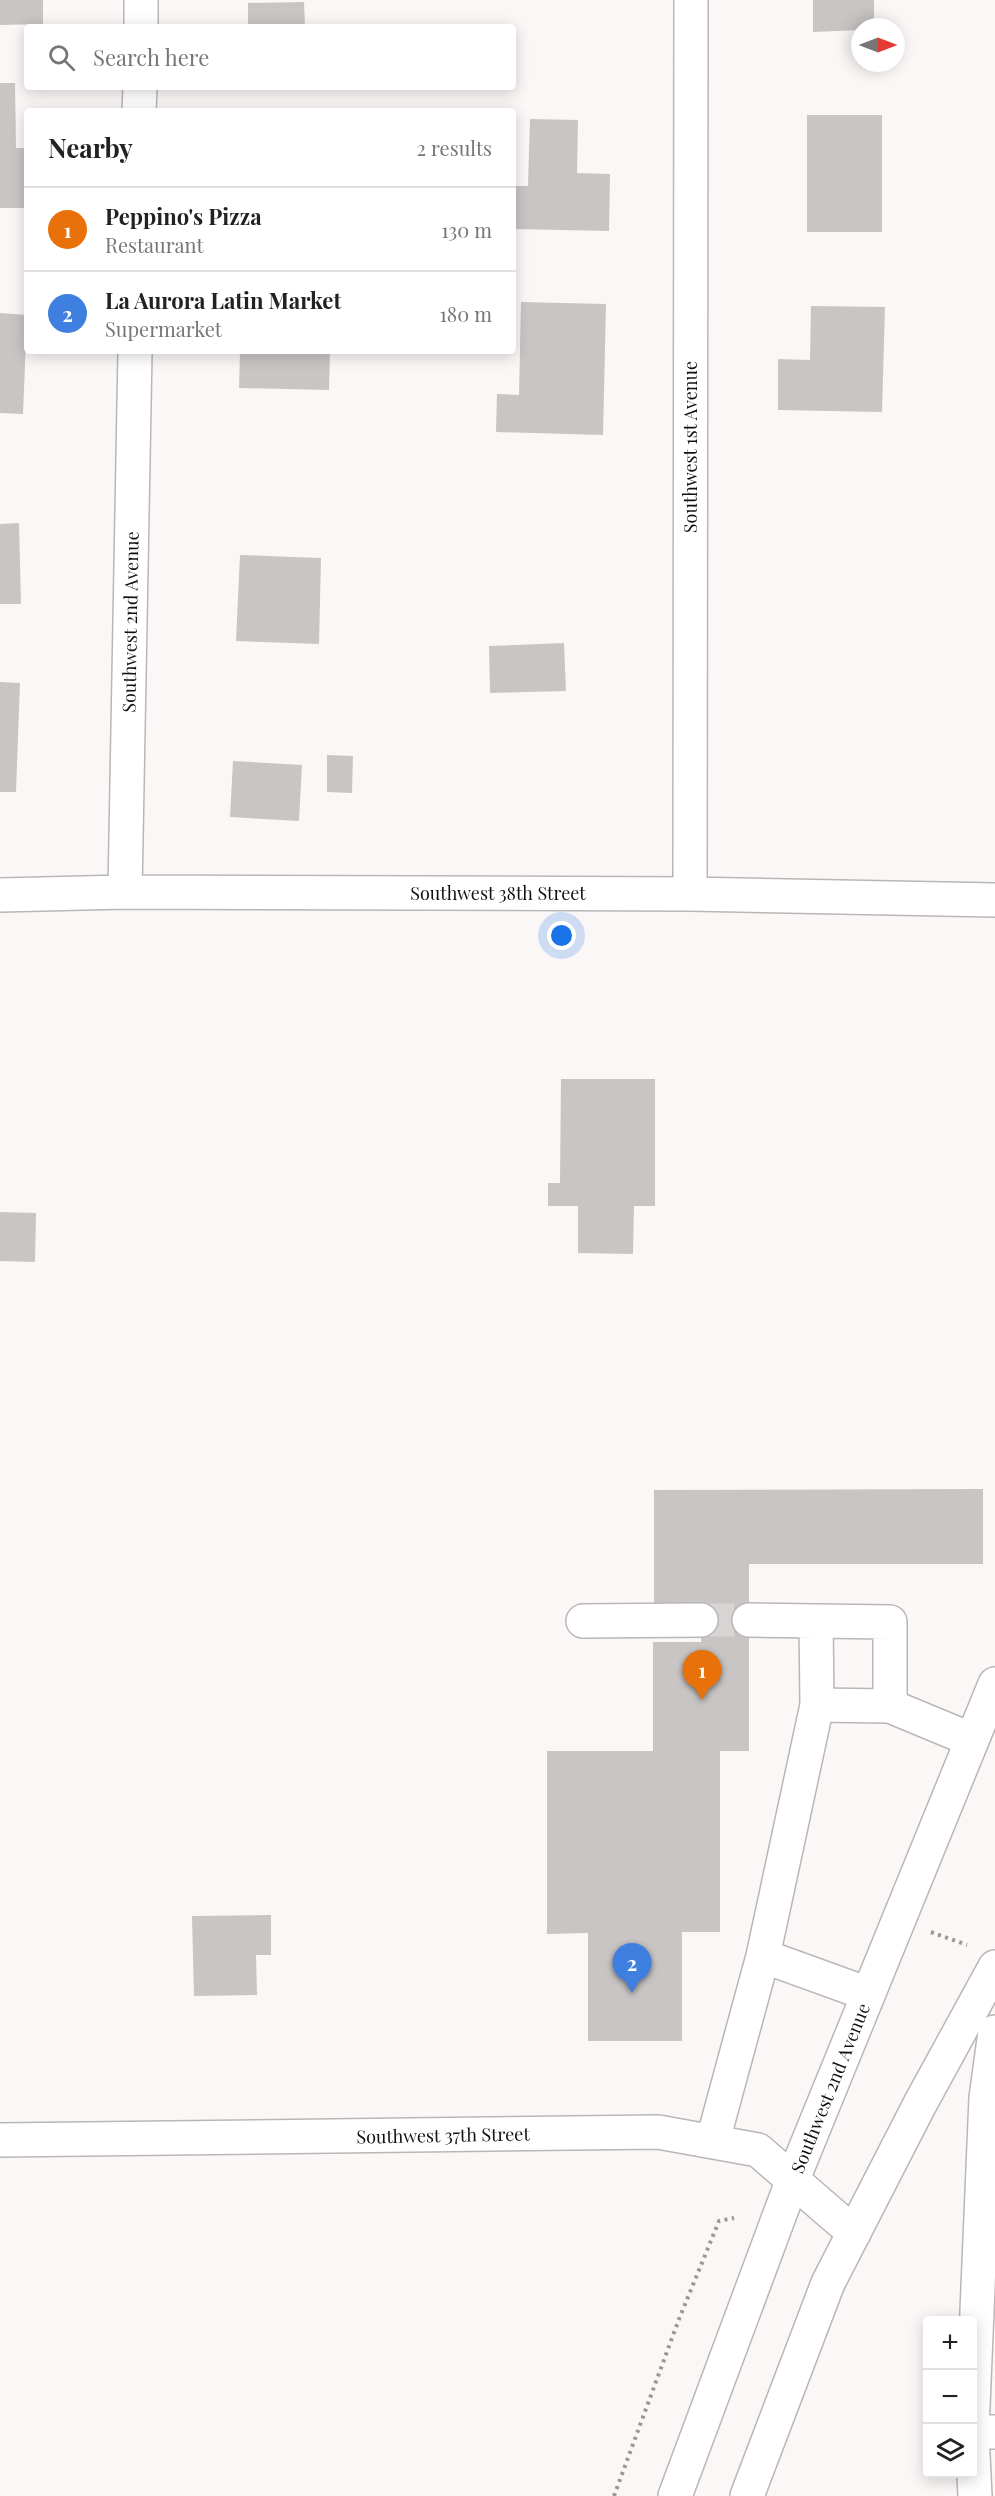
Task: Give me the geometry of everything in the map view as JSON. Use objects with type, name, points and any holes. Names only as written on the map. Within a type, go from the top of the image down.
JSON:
[{"type":"street","points":[[141,0],[141,24]]},
{"type":"street","name":"Southwest 1st Avenue","points":[[690,894],[691,0]]},
{"type":"street","points":[[140,90],[140,108]]},
{"type":"street","name":"Southwest 2nd Avenue","points":[[125,892],[135,354]]},
{"type":"street","name":"Southwest 38th Street","points":[[0,895],[125,892],[690,894],[995,900]]},
{"type":"street","points":[[583,1621],[701,1620]]},
{"type":"street","points":[[749,1620],[890,1622],[890,1706]]},
{"type":"street","points":[[713,2140],[763,1956],[816,1705],[816,1621]]},
{"type":"street","name":"Southwest 2nd Avenue","points":[[675,2496],[794,2179],[995,1684]]},
{"type":"street","points":[[816,1705],[890,1706],[972,1740]]},
{"type":"street","points":[[763,1956],[868,1994]]},
{"type":"street","points":[[747,2496],[828,2283],[920,2104],[995,1967]]},
{"type":"street","points":[[972,2424],[986,2098],[995,2032]]},
{"type":"street","name":"Southwest 37th Street","points":[[0,2140],[658,2132],[713,2140],[758,2150],[854,2233]]},
{"type":"street","points":[[977,2432],[995,2432]]},
{"type":"street","points":[[974,2478],[975,2496]]},
{"type":"path","points":[[922,1929],[969,1946]]},
{"type":"path","points":[[614,2496],[679,2319],[718,2221],[734,2218]]},
{"type":"building","points":[[0,0],[43,0],[43,24],[0,25]]},
{"type":"building","points":[[813,0],[874,0],[874,18],[851,18],[851,30],[813,32]]},
{"type":"building","points":[[304,2],[305,24],[248,24],[248,3]]},
{"type":"building","points":[[0,83],[15,83],[16,148],[24,148],[24,208],[0,208]]},
{"type":"building","points":[[807,115],[882,115],[882,232],[807,232]]},
{"type":"building","points":[[530,119],[578,120],[577,173],[610,174],[609,231],[516,229],[516,186],[528,186]]},
{"type":"building","points":[[521,302],[606,304],[603,435],[496,432],[497,394],[519,395]]},
{"type":"building","points":[[811,306],[885,307],[882,412],[778,410],[778,359],[810,360]]},
{"type":"building","points":[[0,313],[24,315],[25,354],[23,414],[0,413]]},
{"type":"building","points":[[240,354],[330,354],[329,390],[239,388]]},
{"type":"building","points":[[19,523],[21,604],[0,604],[0,524]]},
{"type":"building","points":[[240,555],[321,558],[319,644],[236,641]]},
{"type":"building","points":[[564,643],[566,691],[490,693],[489,646]]},
{"type":"building","points":[[0,682],[20,683],[16,792],[0,792]]},
{"type":"building","points":[[327,755],[353,756],[352,793],[327,792]]},
{"type":"building","points":[[233,761],[302,765],[299,821],[230,817]]},
{"type":"building","points":[[561,1079],[655,1079],[655,1206],[634,1206],[633,1254],[578,1253],[578,1206],[548,1206],[548,1183],[560,1183]]},
{"type":"building","points":[[0,1212],[36,1213],[35,1262],[0,1261]]},
{"type":"building","points":[[983,1489],[983,1564],[749,1564],[749,1751],[720,1751],[720,1932],[682,1932],[682,2041],[588,2041],[588,1933],[547,1934],[547,1751],[653,1751],[653,1642],[701,1642],[701,1605],[654,1605],[654,1490]]},
{"type":"building","points":[[271,1915],[271,1955],[256,1955],[257,1995],[194,1996],[192,1916]]},
{"type":"tunnel","points":[[701,1620],[749,1620]]},
{"type":"place","name":"Peppino's Pizza","points":[[702,1700]]},
{"type":"place","name":"La Aurora Latin Market","points":[[632,1993]]}]
